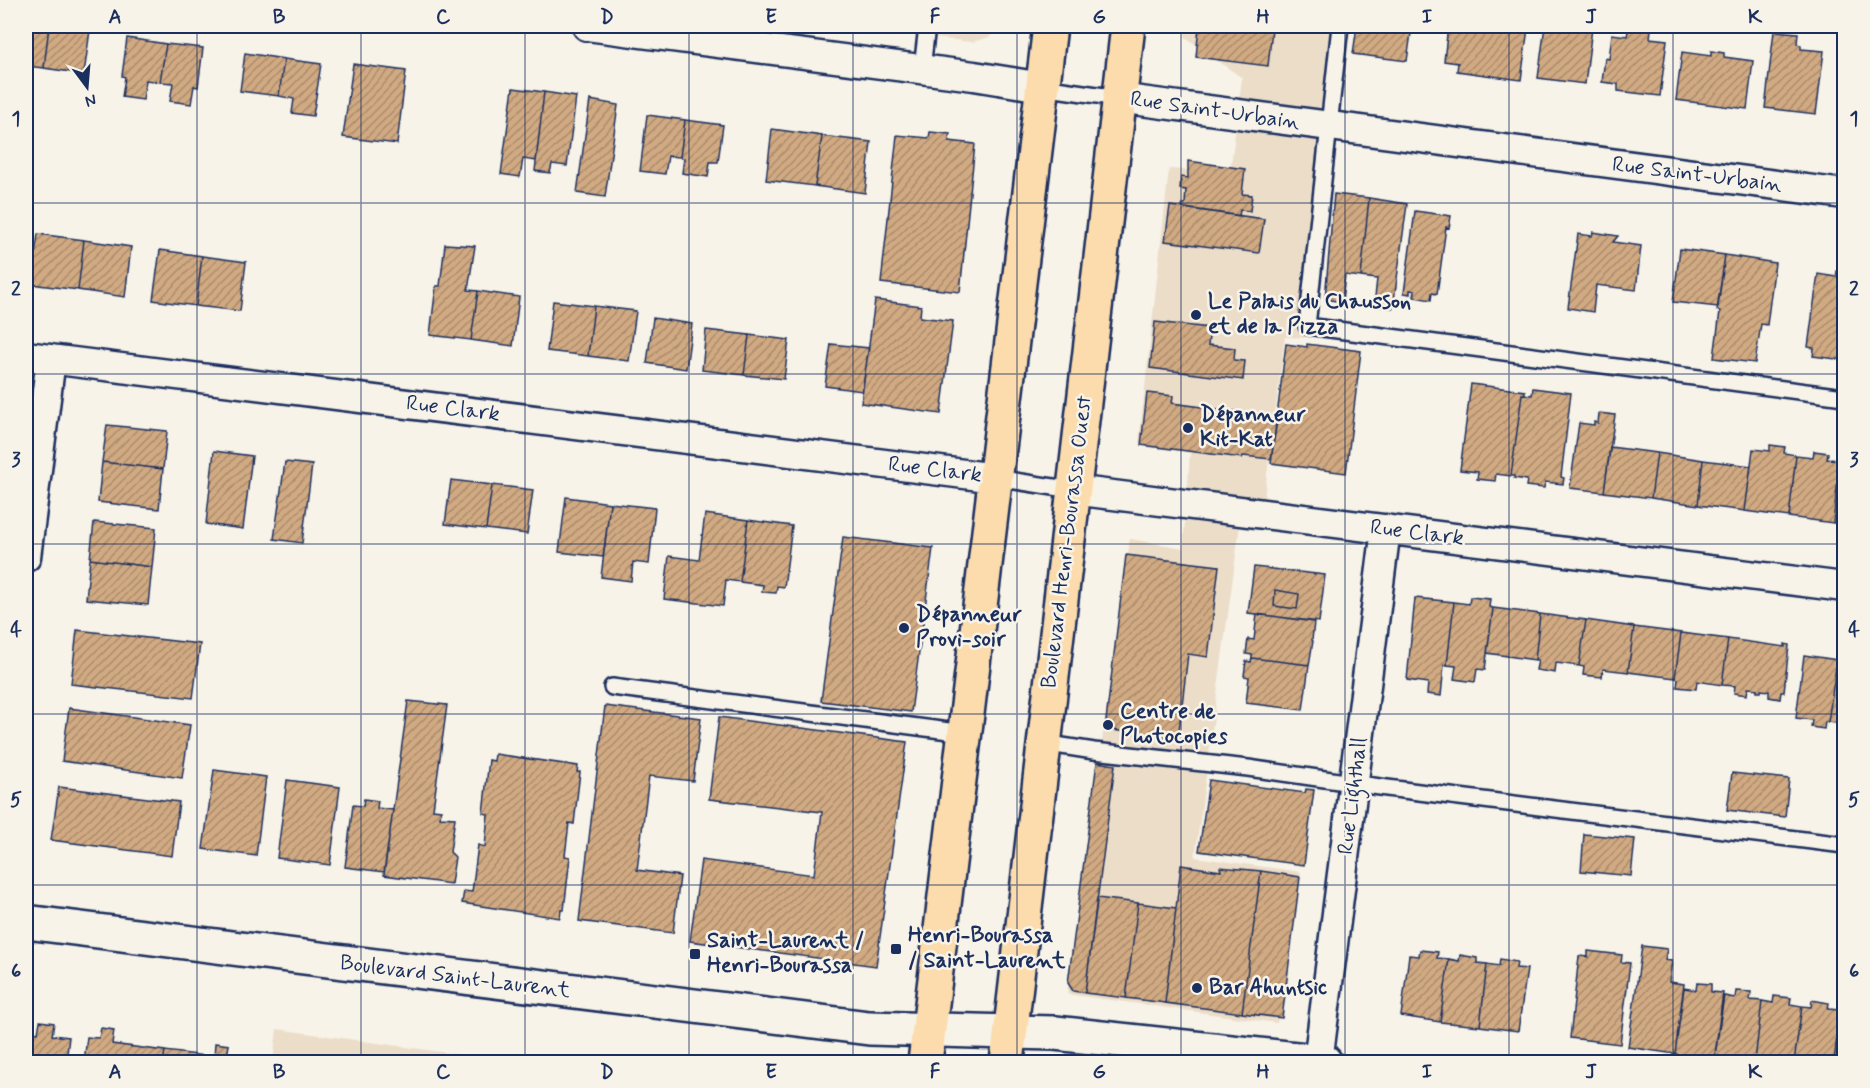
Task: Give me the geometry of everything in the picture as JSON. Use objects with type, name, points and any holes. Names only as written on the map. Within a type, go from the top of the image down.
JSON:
[{"type":"main road","points":[[927,1044],[1050,26]]},
{"type":"main road","name":"Boulevard Henri-Bourassa Ouest","points":[[1011,1054],[1043,743],[1128,26]]},
{"type":"main road","name":"Boulevard Saint-Laurent","points":[[26,922],[884,1029],[927,1044],[1011,1054],[1055,1033],[1321,1062]]},
{"type":"street","name":"Rue Saint-Urbain","points":[[587,26],[922,69],[1042,87]]},
{"type":"street","name":"Rue Saint-Urbain","points":[[1118,98],[1845,194]]},
{"type":"street","name":"Rue Clark","points":[[38,357],[996,478]]},
{"type":"street","points":[[26,557],[38,357]]},
{"type":"street","name":"Rue Clark","points":[[1073,490],[1845,587]]},
{"type":"street","name":"Rue Lighthall","points":[[1321,1062],[1386,529]]},
{"type":"lane","points":[[922,69],[927,26]]},
{"type":"lane","points":[[1340,26],[1307,326],[1845,397]]},
{"type":"lane","name":"Rue Saint-Urbain","points":[[1042,87],[1118,98]]},
{"type":"lane","name":"Rue Clark","points":[[996,478],[1073,490]]},
{"type":"lane","points":[[612,687],[964,734]]},
{"type":"lane","points":[[1043,743],[1845,845]]},
{"type":"shaded area","points":[[938,26],[999,26],[990,37],[972,42],[936,38]]},
{"type":"shaded area","points":[[1186,26],[1346,26],[1311,338],[1285,337],[1260,528],[1240,525],[1195,857],[1301,872],[1277,1023],[1067,994],[1130,539],[1183,548],[1190,453],[1139,442],[1169,169],[1230,173],[1242,78],[1185,37]]},
{"type":"shaded area","points":[[277,1029],[513,1062],[273,1062]]},
{"type":"building","points":[[26,26],[49,26],[44,68],[26,66]]},
{"type":"building","points":[[49,26],[86,26],[85,30],[90,30],[84,74],[44,68]]},
{"type":"building","points":[[1199,26],[1244,26],[1272,29],[1268,66],[1196,57]]},
{"type":"building","points":[[1357,26],[1412,26],[1407,61],[1353,54]]},
{"type":"building","points":[[1448,26],[1528,28],[1521,80],[1457,71],[1458,63],[1444,61]]},
{"type":"building","points":[[1545,26],[1592,28],[1585,84],[1538,78]]},
{"type":"building","points":[[1629,27],[1651,30],[1650,38],[1667,40],[1660,96],[1618,91],[1618,84],[1602,82],[1605,58],[1609,59],[1612,34],[1627,36]]},
{"type":"building","points":[[1774,31],[1798,33],[1797,44],[1801,45],[1801,49],[1824,51],[1816,114],[1765,108]]},
{"type":"building","points":[[127,38],[166,44],[160,82],[146,80],[143,100],[122,97]]},
{"type":"building","points":[[166,44],[203,48],[198,87],[194,86],[191,104],[170,101],[173,83],[160,82]]},
{"type":"building","points":[[1711,51],[1724,53],[1724,57],[1753,61],[1747,109],[1676,100],[1682,52],[1711,56]]},
{"type":"building","points":[[245,53],[284,59],[279,96],[240,91]]},
{"type":"building","points":[[284,59],[321,64],[313,116],[292,113],[294,99],[279,96]]},
{"type":"building","points":[[353,64],[406,71],[397,144],[343,137]]},
{"type":"building","points":[[513,88],[544,92],[536,161],[523,159],[520,177],[501,174]]},
{"type":"building","points":[[544,92],[576,97],[567,166],[552,164],[550,173],[535,171]]},
{"type":"building","points":[[590,100],[618,105],[605,197],[577,193]]},
{"type":"building","points":[[647,115],[685,120],[680,157],[668,156],[665,174],[640,171]]},
{"type":"building","points":[[685,120],[723,125],[718,162],[710,162],[708,177],[682,173],[684,158],[680,157]]},
{"type":"building","points":[[772,129],[822,136],[815,186],[766,180]]},
{"type":"building","points":[[930,132],[950,134],[949,141],[975,144],[960,292],[881,283],[897,135],[929,138]]},
{"type":"building","points":[[822,136],[871,142],[865,193],[815,186]]},
{"type":"building","points":[[1188,161],[1245,169],[1242,194],[1252,195],[1250,211],[1240,210],[1239,216],[1183,208],[1186,190],[1180,189],[1181,177],[1188,178]]},
{"type":"building","points":[[1334,194],[1369,198],[1361,277],[1345,275],[1342,302],[1325,299]]},
{"type":"building","points":[[1369,198],[1407,204],[1393,308],[1374,306],[1377,279],[1361,277]]},
{"type":"building","points":[[1170,206],[1264,219],[1259,253],[1165,241]]},
{"type":"building","points":[[1415,211],[1451,216],[1449,228],[1446,227],[1437,294],[1432,293],[1431,300],[1414,297],[1415,291],[1410,290],[1410,294],[1404,293]]},
{"type":"building","points":[[1593,232],[1618,236],[1613,242],[1641,246],[1636,290],[1596,285],[1593,312],[1568,308],[1578,234],[1592,236]]},
{"type":"building","points":[[38,234],[84,240],[78,290],[31,284]]},
{"type":"building","points":[[84,240],[131,247],[125,297],[78,290]]},
{"type":"building","points":[[445,244],[475,246],[468,290],[478,291],[471,340],[430,335],[436,286],[440,286]]},
{"type":"building","points":[[1680,249],[1725,255],[1718,307],[1673,302]]},
{"type":"building","points":[[160,250],[202,256],[196,306],[153,300]]},
{"type":"building","points":[[1725,255],[1775,263],[1767,325],[1761,324],[1755,363],[1714,358],[1720,311],[1717,310]]},
{"type":"building","points":[[202,256],[246,262],[240,311],[196,306]]},
{"type":"building","points":[[1837,271],[1844,272],[1844,360],[1813,356],[1814,348],[1808,347],[1818,274],[1836,277]]},
{"type":"building","points":[[478,291],[519,297],[513,346],[471,340]]},
{"type":"building","points":[[875,300],[921,306],[920,317],[953,321],[941,414],[861,403]]},
{"type":"building","points":[[553,301],[594,306],[588,356],[547,351]]},
{"type":"building","points":[[594,306],[636,311],[629,361],[588,356]]},
{"type":"building","points":[[653,318],[692,324],[686,369],[647,363]]},
{"type":"building","points":[[1155,322],[1210,328],[1208,345],[1235,348],[1234,360],[1245,361],[1243,380],[1150,368]]},
{"type":"building","points":[[706,330],[749,335],[744,375],[702,370]]},
{"type":"building","points":[[749,335],[789,340],[784,379],[744,375]]},
{"type":"building","points":[[831,344],[869,348],[862,391],[825,386]]},
{"type":"building","points":[[1286,344],[1307,347],[1307,344],[1361,351],[1346,473],[1271,463]]},
{"type":"building","points":[[1471,384],[1525,391],[1525,394],[1522,394],[1511,476],[1496,474],[1495,481],[1477,479],[1478,472],[1460,470]]},
{"type":"building","points":[[1533,388],[1571,393],[1561,477],[1564,478],[1563,484],[1545,482],[1544,488],[1526,486],[1527,480],[1511,476],[1522,394],[1532,395]]},
{"type":"building","points":[[1147,393],[1173,396],[1172,403],[1248,413],[1248,417],[1277,421],[1271,459],[1243,456],[1242,458],[1141,445]]},
{"type":"building","points":[[1599,413],[1615,415],[1604,492],[1570,488],[1579,423],[1594,425],[1594,422],[1598,423]]},
{"type":"building","points":[[107,425],[167,431],[163,469],[102,462]]},
{"type":"building","points":[[1770,445],[1785,447],[1784,453],[1796,455],[1789,517],[1745,511],[1753,449],[1770,451]]},
{"type":"building","points":[[1610,447],[1657,453],[1651,498],[1604,492]]},
{"type":"building","points":[[214,451],[252,456],[243,529],[206,524]]},
{"type":"building","points":[[1814,451],[1828,453],[1827,459],[1840,460],[1833,523],[1789,517],[1796,455],[1813,457]]},
{"type":"building","points":[[1657,453],[1703,460],[1698,505],[1651,498]]},
{"type":"building","points":[[1703,460],[1751,466],[1745,511],[1698,505]]},
{"type":"building","points":[[1840,460],[1844,461],[1844,525],[1833,523]]},
{"type":"building","points":[[102,462],[163,469],[159,509],[98,502]]},
{"type":"building","points":[[285,462],[312,465],[302,543],[274,539]]},
{"type":"building","points":[[451,480],[492,485],[486,529],[445,524]]},
{"type":"building","points":[[492,485],[533,490],[527,534],[486,529]]},
{"type":"building","points":[[566,497],[610,503],[603,557],[559,552]]},
{"type":"building","points":[[610,503],[655,508],[649,564],[633,562],[631,581],[601,577]]},
{"type":"building","points":[[705,514],[748,520],[740,582],[726,580],[723,606],[664,599],[669,556],[699,560]]},
{"type":"building","points":[[748,520],[792,526],[784,587],[777,586],[776,593],[762,592],[763,585],[740,582]]},
{"type":"building","points":[[94,522],[156,528],[152,567],[90,559]]},
{"type":"building","points":[[843,537],[933,548],[911,712],[821,701]]},
{"type":"building","points":[[1126,555],[1219,566],[1208,657],[1188,654],[1178,739],[1105,729]]},
{"type":"building","points":[[90,559],[152,567],[148,605],[86,599]]},
{"type":"building","points":[[1254,567],[1325,575],[1319,622],[1248,613]],"holes":[[[1275,590],[1299,594],[1297,609],[1274,606]]]},
{"type":"building","points":[[1275,590],[1299,594],[1297,609],[1274,606]]},
{"type":"building","points":[[1470,597],[1490,599],[1489,607],[1493,608],[1485,670],[1477,669],[1475,682],[1454,679],[1456,666],[1447,665],[1454,602],[1469,604]]},
{"type":"building","points":[[1415,598],[1454,602],[1441,696],[1427,694],[1428,683],[1407,680]]},
{"type":"building","points":[[1493,608],[1540,614],[1535,660],[1487,653]]},
{"type":"building","points":[[1257,614],[1314,622],[1309,665],[1252,658],[1252,655],[1246,654],[1248,639],[1254,640]]},
{"type":"building","points":[[1540,614],[1586,620],[1579,666],[1556,663],[1555,673],[1536,670]]},
{"type":"building","points":[[1586,620],[1634,627],[1628,672],[1603,669],[1602,677],[1583,675],[1584,667],[1579,666]]},
{"type":"building","points":[[1634,627],[1681,633],[1675,678],[1628,672]]},
{"type":"building","points":[[77,630],[200,644],[193,698],[71,684]]},
{"type":"building","points":[[1681,633],[1728,639],[1722,685],[1697,681],[1696,689],[1677,687],[1678,679],[1675,678]]},
{"type":"building","points":[[1728,639],[1785,647],[1785,644],[1789,645],[1784,692],[1781,692],[1780,699],[1769,697],[1769,691],[1757,692],[1757,689],[1748,688],[1747,695],[1734,693],[1735,686],[1722,685]]},
{"type":"building","points":[[1804,655],[1837,660],[1828,722],[1825,722],[1824,729],[1811,727],[1812,720],[1796,718]]},
{"type":"building","points":[[1252,658],[1309,665],[1303,710],[1246,703],[1249,677],[1244,676],[1246,661],[1251,662]]},
{"type":"building","points":[[1837,660],[1844,661],[1844,731],[1842,731],[1843,724],[1828,722]]},
{"type":"building","points":[[408,701],[447,705],[433,809],[441,810],[440,817],[455,818],[450,852],[455,857],[451,884],[384,875]]},
{"type":"building","points":[[605,706],[701,718],[693,781],[649,776],[637,870],[680,876],[673,933],[579,921]]},
{"type":"building","points":[[69,708],[190,725],[182,778],[62,761]]},
{"type":"building","points":[[719,717],[907,742],[876,966],[690,941],[701,860],[814,875],[822,812],[709,799]]},
{"type":"building","points":[[495,754],[578,766],[577,772],[580,772],[574,824],[569,823],[565,856],[570,857],[564,910],[561,910],[560,918],[462,903],[464,891],[472,892],[478,845],[485,847],[488,814],[483,813],[489,760],[494,761]]},
{"type":"building","points":[[1097,762],[1115,765],[1085,993],[1073,991],[1068,983]]},
{"type":"building","points":[[214,770],[266,777],[256,856],[203,849]]},
{"type":"building","points":[[1732,773],[1789,779],[1785,817],[1727,810]]},
{"type":"building","points":[[287,780],[340,787],[330,865],[277,858]]},
{"type":"building","points":[[1209,780],[1305,793],[1306,789],[1314,790],[1304,865],[1199,851]]},
{"type":"building","points":[[59,787],[179,802],[172,856],[51,840]]},
{"type":"building","points":[[364,799],[378,801],[377,808],[393,810],[384,872],[345,867],[353,805],[363,806]]},
{"type":"building","points":[[1584,834],[1635,839],[1631,876],[1581,871]]},
{"type":"building","points":[[1181,865],[1221,871],[1220,867],[1261,871],[1242,1013],[1165,1003]]},
{"type":"building","points":[[1261,871],[1300,877],[1282,1018],[1242,1013]]},
{"type":"building","points":[[1097,898],[1138,903],[1126,998],[1085,993]]},
{"type":"building","points":[[1138,903],[1176,908],[1165,1003],[1126,998]]},
{"type":"building","points":[[1642,946],[1667,949],[1665,960],[1672,961],[1669,982],[1684,984],[1675,1054],[1628,1047]]},
{"type":"building","points":[[1420,950],[1438,952],[1437,958],[1449,959],[1440,1022],[1401,1016],[1409,955],[1419,956]]},
{"type":"building","points":[[1588,951],[1622,955],[1621,962],[1630,963],[1620,1044],[1570,1038],[1579,956],[1588,957]]},
{"type":"building","points":[[1460,955],[1477,958],[1477,963],[1487,964],[1480,1026],[1440,1022],[1449,959],[1459,961]]},
{"type":"building","points":[[1500,959],[1517,962],[1516,968],[1527,969],[1518,1031],[1480,1026],[1487,964],[1499,966]]},
{"type":"building","points":[[1697,983],[1711,984],[1711,992],[1723,993],[1714,1062],[1686,1062],[1687,1059],[1676,1057],[1677,1054],[1675,1054],[1684,988],[1696,990]]},
{"type":"building","points":[[1736,991],[1751,992],[1750,1000],[1762,1001],[1755,1061],[1715,1056],[1724,996],[1735,998]]},
{"type":"building","points":[[1774,996],[1791,998],[1790,1004],[1802,1006],[1794,1062],[1755,1061],[1762,1001],[1773,1003]]},
{"type":"building","points":[[1812,1000],[1829,1003],[1828,1009],[1840,1010],[1834,1062],[1794,1062],[1802,1006],[1811,1007]]},
{"type":"building","points":[[1841,1008],[1844,1008],[1844,1062],[1834,1062]]},
{"type":"building","points":[[40,1021],[54,1023],[52,1035],[69,1037],[66,1062],[26,1062],[26,1031],[38,1033]]},
{"type":"building","points":[[101,1028],[114,1030],[112,1044],[165,1051],[163,1062],[84,1062],[87,1037],[99,1038]]},
{"type":"building","points":[[215,1043],[229,1045],[227,1056],[239,1057],[239,1062],[163,1062],[165,1051],[214,1057]]},
{"type":"place","name":"Le Palais du Chausson et de la Pizza","points":[[1196,315]]},
{"type":"place","name":"Dépanneur Kit-Kat","points":[[1188,428]]},
{"type":"place","name":"Dépanneur Provi-soir","points":[[904,628]]},
{"type":"place","name":"Centre de Photocopies","points":[[1108,725]]},
{"type":"place","name":"Henri-Bourassa / Saint-Laurent","points":[[896,949]]},
{"type":"place","name":"Saint-Laurent / Henri-Bourassa","points":[[695,954]]},
{"type":"place","name":"Bar Ahuntsic","points":[[1197,988]]}]
